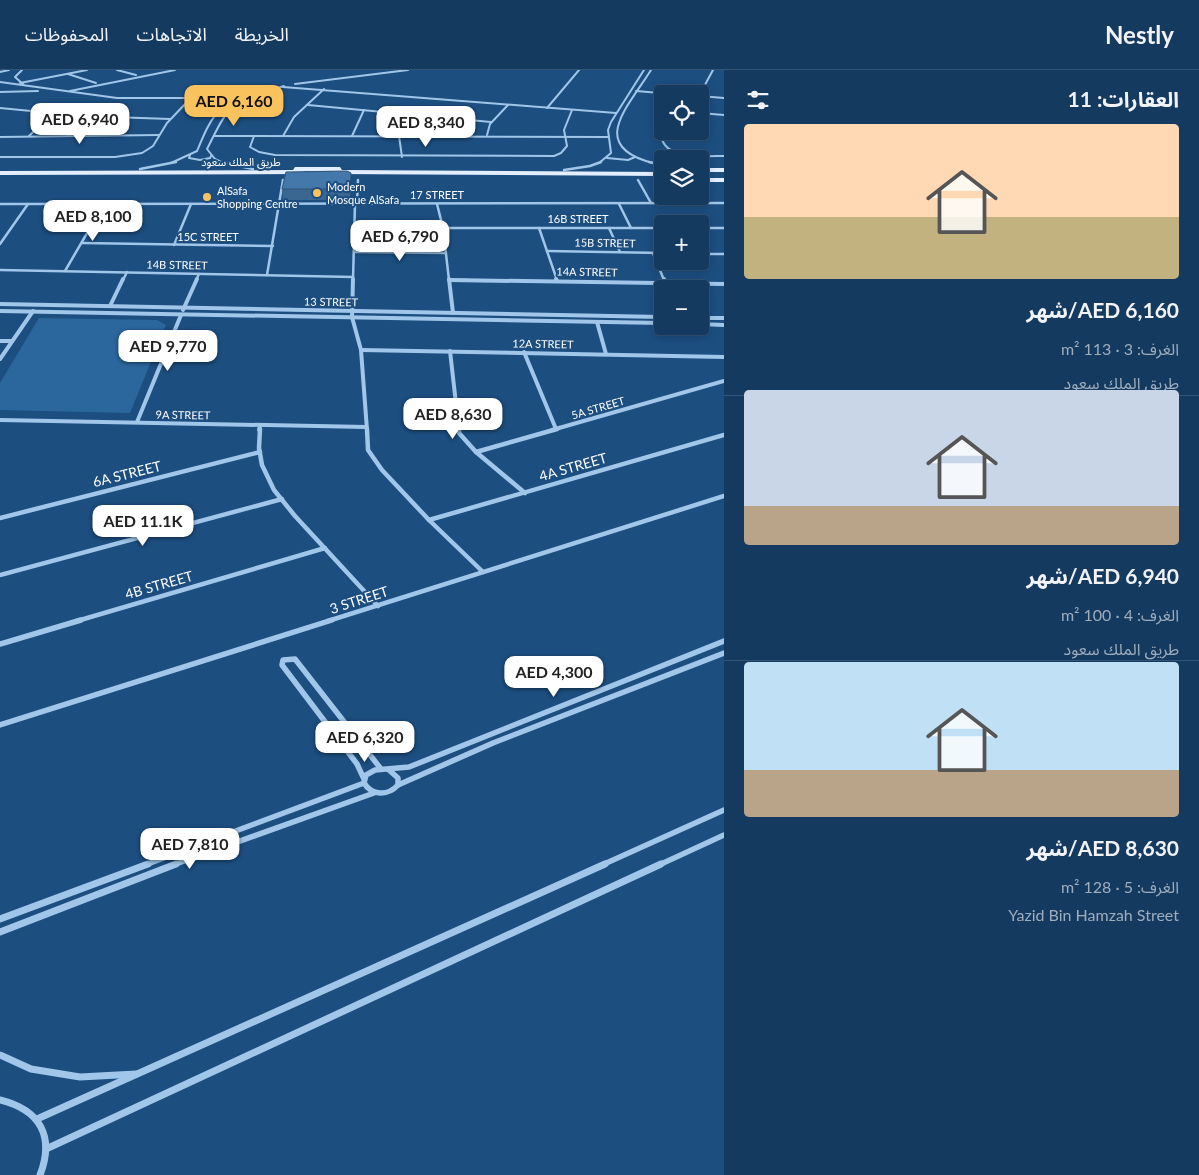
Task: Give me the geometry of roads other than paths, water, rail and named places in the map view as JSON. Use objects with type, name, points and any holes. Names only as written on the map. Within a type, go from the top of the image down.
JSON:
[{"type":"main road","points":[[0,171],[140,169],[654,170]]},
{"type":"main road","points":[[709,170],[724,170]]},
{"type":"main road","name":"طريق الملك سعود","points":[[0,171],[654,174]]},
{"type":"main road","points":[[709,174],[724,174]]},
{"type":"main road","name":"طريق الملك سعود","points":[[38,181],[191,180]]},
{"type":"main road","name":"طريق الملك سعود","points":[[279,180],[291,180]]},
{"type":"main road","points":[[349,180],[362,180]]},
{"type":"main road","points":[[411,180],[654,180]]},
{"type":"main road","points":[[709,180],[724,180]]},
{"type":"street","points":[[0,72],[9,70]]},
{"type":"street","points":[[22,70],[15,77],[20,83],[35,87]]},
{"type":"street","points":[[20,83],[87,70]]},
{"type":"street","points":[[117,70],[136,75]]},
{"type":"street","points":[[65,92],[136,75],[175,70]]},
{"type":"street","points":[[140,169],[167,164],[197,151],[210,121],[233,98],[262,89],[300,81],[388,70]]},
{"type":"street","points":[[0,84],[38,91],[116,99],[229,101],[240,100],[283,86],[408,70]]},
{"type":"street","points":[[547,108],[579,70]]},
{"type":"street","points":[[564,170],[596,164],[607,158],[611,153],[608,130],[644,70]]},
{"type":"street","points":[[652,70],[636,91],[616,127],[616,137],[618,146],[628,154],[654,163]]},
{"type":"street","points":[[705,85],[713,70]]},
{"type":"street","points":[[55,90],[161,71]]},
{"type":"street","points":[[68,74],[96,84]]},
{"type":"street","points":[[0,84],[117,98],[233,98],[240,100]]},
{"type":"street","points":[[93,95],[88,93],[88,90],[96,84]]},
{"type":"street","points":[[283,86],[616,114]]},
{"type":"street","points":[[283,136],[284,130],[294,116],[324,89]]},
{"type":"street","points":[[0,92],[38,91]]},
{"type":"street","points":[[636,91],[654,92]]},
{"type":"street","points":[[410,96],[414,94]]},
{"type":"street","points":[[709,96],[724,98]]},
{"type":"street","points":[[240,100],[215,130],[207,149],[211,156],[236,167],[253,169]]},
{"type":"street","points":[[0,158],[132,156],[147,151],[170,119],[188,101]]},
{"type":"street","points":[[487,136],[491,122],[508,104]]},
{"type":"street","points":[[308,105],[491,122]]},
{"type":"street","points":[[0,108],[92,116],[170,119]]},
{"type":"street","points":[[352,136],[364,110]]},
{"type":"street","points":[[254,136],[250,147],[260,154],[402,157],[554,156],[567,146],[565,135],[566,123],[572,110]]},
{"type":"street","points":[[29,136],[53,113]]},
{"type":"street","points":[[709,113],[724,114]]},
{"type":"street","points":[[68,136],[92,116]]},
{"type":"street","points":[[0,136],[159,135]]},
{"type":"street","points":[[214,136],[565,135],[609,137]]},
{"type":"street","points":[[399,136],[402,157]]},
{"type":"street","points":[[660,140],[666,149],[679,153],[724,156]]},
{"type":"street","points":[[190,155],[189,158],[200,160],[210,158],[211,156]]},
{"type":"street","points":[[607,158],[628,160],[635,157]]},
{"type":"street","points":[[267,275],[274,246],[279,180]]},
{"type":"street","points":[[362,180],[356,203],[352,317],[361,350],[368,450],[382,470],[429,520],[483,572]]},
{"type":"street","points":[[638,180],[651,203]]},
{"type":"street","name":"17 STREET","points":[[0,204],[724,203]]},
{"type":"street","points":[[0,244],[28,204]]},
{"type":"street","points":[[65,271],[104,204]]},
{"type":"street","points":[[174,245],[191,204]]},
{"type":"street","points":[[438,204],[443,228],[453,313]]},
{"type":"street","points":[[619,204],[631,228]]},
{"type":"street","name":"16B STREET","points":[[443,228],[654,228]]},
{"type":"street","points":[[539,228],[557,281]]},
{"type":"street","points":[[609,228],[620,252]]},
{"type":"street","points":[[709,228],[724,228]]},
{"type":"street","name":"15C STREET","points":[[82,243],[274,246]]},
{"type":"street","name":"15B STREET","points":[[547,251],[653,253]]},
{"type":"street","points":[[354,252],[446,253]]},
{"type":"street","points":[[653,253],[664,280]]},
{"type":"street","points":[[709,254],[724,254]]},
{"type":"street","name":"14B STREET","points":[[0,270],[353,277]]},
{"type":"street","points":[[110,306],[128,272]]},
{"type":"street","points":[[137,422],[179,315],[186,308],[200,274]]},
{"type":"street","name":"14A STREET","points":[[449,280],[654,282]]},
{"type":"street","name":"14A STREET","points":[[709,283],[724,284]]},
{"type":"street","name":"13 STREET","points":[[0,304],[654,317]]},
{"type":"street","name":"13 STREET","points":[[0,311],[654,323]]},
{"type":"street","points":[[0,359],[33,311]]},
{"type":"street","points":[[709,318],[724,318]]},
{"type":"street","points":[[596,322],[606,354]]},
{"type":"street","points":[[709,324],[724,324]]},
{"type":"street","points":[[0,341],[12,341]]},
{"type":"street","name":"12A STREET","points":[[361,350],[724,357]]},
{"type":"street","points":[[450,351],[459,433],[476,452],[525,493]]},
{"type":"street","points":[[524,352],[556,429]]},
{"type":"street","name":"5A STREET","points":[[476,452],[724,381]]},
{"type":"street","name":"9A STREET","points":[[0,420],[366,427]]},
{"type":"street","points":[[260,425],[260,452],[264,471],[282,500],[378,606]]},
{"type":"street","name":"4A STREET","points":[[429,520],[724,435]]},
{"type":"street","name":"6A STREET","points":[[0,518],[260,452]]},
{"type":"street","name":"3 STREET","points":[[0,726],[724,496]]},
{"type":"street","points":[[0,575],[282,500]]},
{"type":"street","name":"4B STREET","points":[[0,644],[325,548]]},
{"type":"street","points":[[0,919],[364,781],[370,772],[409,767],[724,641]]},
{"type":"street","points":[[0,932],[147,874],[374,793],[386,794],[398,785],[493,743],[724,653]]},
{"type":"street","points":[[374,793],[369,790],[357,764],[282,665],[283,660],[296,659],[384,769],[396,774],[398,785]]},
{"type":"street","points":[[37,1119],[724,810]]},
{"type":"street","points":[[46,1149],[724,835]]},
{"type":"street","points":[[0,1055],[30,1069],[80,1077],[139,1074]]},
{"type":"street","points":[[0,1100],[23,1107],[37,1119],[44,1133],[46,1149],[40,1175]]},
{"type":"place","name":"Modern Mosque AlSafa","points":[[317,193]]},
{"type":"place","name":"AlSafa Shopping Centre","points":[[207,197]]}]
